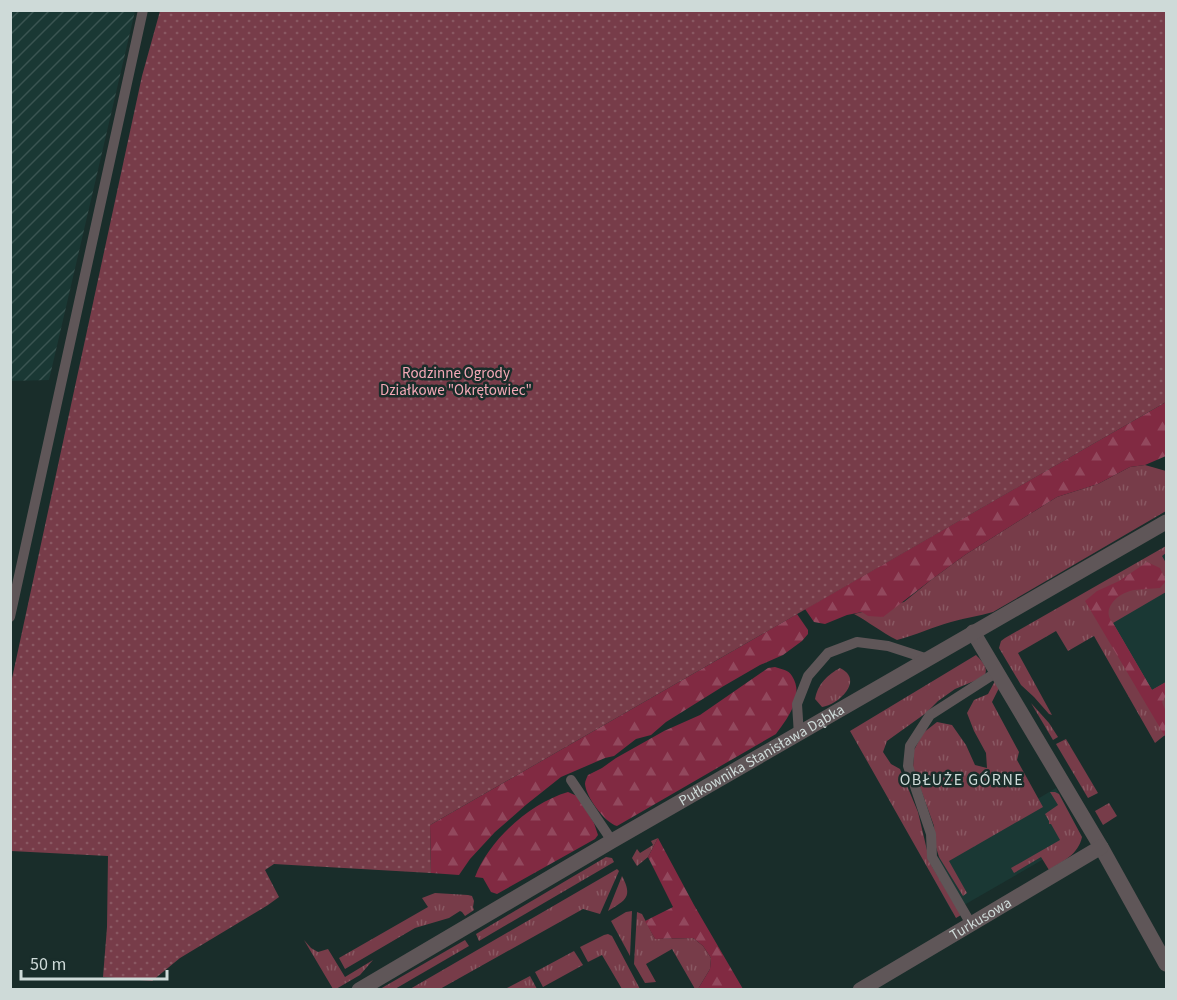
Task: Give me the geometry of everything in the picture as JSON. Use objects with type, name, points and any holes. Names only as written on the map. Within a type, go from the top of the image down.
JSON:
[{"type":"street","name":"Pułkownika Stanisława Dąbka","points":[[359,990],[612,841],[1167,522]]},
{"type":"street","points":[[973,633],[1101,847],[1167,964]]},
{"type":"street","name":"Turkusowa","points":[[860,990],[1101,847]]},
{"type":"lane","points":[[10,617],[143,10]]},
{"type":"lane","points":[[799,735],[797,704],[808,676],[828,653],[857,642],[888,646],[928,659]]},
{"type":"lane","points":[[971,924],[932,857],[931,834],[908,766],[910,746],[930,715],[997,672]]},
{"type":"lane","points":[[572,780],[612,841]]},
{"type":"shaded area","points":[[10,11],[135,11],[49,380],[11,381]]},
{"type":"shaded area","points":[[1166,553],[1166,738],[1085,601]]},
{"type":"shaded area","points":[[1056,788],[1082,837],[952,912],[926,865]]},
{"type":"green space","name":"Rodzinne Ogrody Działkowe \"Okrętowiec\"","points":[[160,11],[1166,11],[1166,402],[430,825],[431,873],[274,864],[265,870],[279,897],[268,905],[180,958],[152,981],[103,977],[107,927],[108,856],[11,851],[11,683],[142,76]]},
{"type":"green space","points":[[1166,402],[1166,456],[1145,465],[1130,467],[1098,484],[1057,497],[965,555],[883,617],[868,616],[862,612],[825,624],[814,622],[805,609]]},
{"type":"green space","points":[[1145,465],[1166,471],[1166,511],[993,612],[951,622],[897,640],[854,614],[904,602],[965,555],[1057,497],[1098,484],[1130,467]]},
{"type":"green space","points":[[1166,546],[1166,553],[1162,556],[1166,563],[1166,592],[1113,623],[1152,690],[1166,682],[1166,738],[1165,735],[1155,743],[1094,636],[1068,651],[1056,631],[1018,653],[1052,715],[1049,714],[1021,685],[999,648],[1001,641]]},
{"type":"green space","points":[[1147,562],[1160,568],[1166,581],[1160,588],[1125,593],[1115,599],[1109,608],[1109,613],[1152,690],[1166,682],[1166,695],[1162,702],[1166,712],[1166,738],[1085,601],[1097,591],[1119,581]]},
{"type":"green space","points":[[797,614],[808,630],[808,634],[783,655],[760,665],[722,687],[666,722],[651,735],[636,739],[614,756],[561,777],[495,832],[470,859],[459,875],[431,873],[430,825]]},
{"type":"green space","points":[[976,655],[986,668],[984,677],[955,689],[938,701],[926,713],[887,741],[883,752],[891,764],[900,769],[918,812],[930,863],[961,915],[956,918],[850,731]]},
{"type":"green space","points":[[775,667],[791,674],[797,691],[793,707],[776,734],[617,826],[602,815],[586,789],[585,783],[588,775],[664,731],[700,715],[768,668]]},
{"type":"green space","points":[[840,668],[847,673],[850,685],[835,702],[822,707],[815,699],[818,689],[831,673]]},
{"type":"green space","points":[[995,681],[999,688],[992,702],[1019,752],[1017,760],[1043,807],[949,861],[967,893],[963,896],[939,857],[935,844],[934,826],[913,768],[914,750],[923,733],[937,722],[952,725],[966,745],[975,765],[987,768],[986,753],[967,713],[974,700],[988,694]]},
{"type":"green space","points":[[1031,703],[1049,723],[1058,737],[1053,740]]},
{"type":"green space","points":[[1066,739],[1098,793],[1088,798],[1056,744]]},
{"type":"green space","points":[[568,792],[577,796],[594,823],[598,835],[595,839],[497,894],[491,892],[483,878],[475,877],[490,850],[512,825],[526,814],[554,797]]},
{"type":"green space","points":[[1050,792],[1059,794],[1082,837],[1080,843],[1070,856],[1049,870],[1041,857],[1014,873],[1011,868],[1060,840],[1045,814],[1058,805]]},
{"type":"green space","points":[[1109,803],[1117,816],[1103,825],[1095,811]]},
{"type":"green space","points":[[658,838],[648,857],[637,866],[632,858],[637,849],[640,853],[653,845],[651,841]]},
{"type":"green space","points":[[658,838],[743,989],[698,989],[710,969],[711,958],[703,946],[693,938],[655,939],[645,921],[673,907],[648,857]]},
{"type":"green space","points":[[606,857],[612,858],[614,862],[479,941],[476,934]]},
{"type":"green space","points":[[617,869],[619,871],[600,914],[583,909],[440,989],[410,989]]},
{"type":"green space","points":[[622,876],[627,889],[626,897],[608,911]]},
{"type":"green space","points":[[435,893],[472,896],[474,910],[465,916],[460,911],[449,918],[415,928],[345,969],[339,958],[428,907],[422,898]]},
{"type":"green space","points":[[632,911],[630,956],[611,921]]},
{"type":"green space","points":[[637,912],[642,914],[655,939],[693,938],[703,946],[711,958],[710,969],[698,989],[695,989],[672,949],[646,964],[656,982],[645,983],[634,964]]},
{"type":"green space","points":[[608,934],[612,936],[640,989],[622,989],[602,955],[588,962],[580,947]]},
{"type":"green space","points":[[304,940],[318,952],[328,949],[345,977],[373,960],[360,975],[333,989]]},
{"type":"green space","points":[[465,940],[469,946],[395,989],[380,989]]},
{"type":"green space","points":[[574,951],[583,965],[543,987],[535,972]]},
{"type":"green space","points":[[530,976],[537,989],[505,989]]},
{"type":"district","name":"OBŁUŻE GÓRNE","points":[[962,779]]}]
